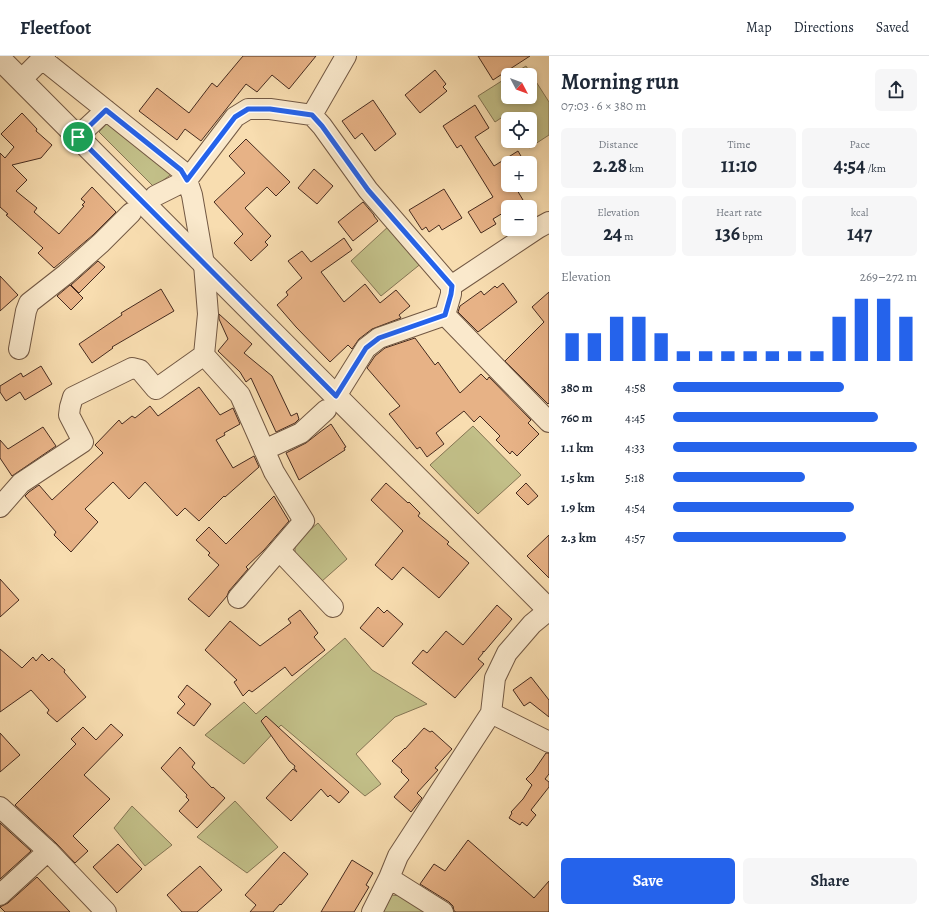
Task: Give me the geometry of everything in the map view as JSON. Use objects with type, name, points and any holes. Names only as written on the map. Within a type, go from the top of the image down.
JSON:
[{"type":"street","points":[[312,115],[346,56]]},
{"type":"street","points":[[21,80],[44,57],[106,110],[181,170],[187,180],[192,195],[204,264],[208,314],[204,355],[240,395],[274,472],[304,521],[238,598]]},
{"type":"street","points":[[0,59],[204,264],[331,403],[549,610],[532,624],[507,653],[495,678],[491,713],[398,856],[372,912]]},
{"type":"street","points":[[155,196],[187,180],[235,117],[248,109],[270,109],[312,115],[322,126],[368,190],[452,286],[445,315]]},
{"type":"street","points":[[78,137],[106,110]]},
{"type":"street","points":[[19,349],[26,311],[29,303],[96,248],[130,213]]},
{"type":"street","points":[[452,286],[549,222]]},
{"type":"street","points":[[264,450],[301,433],[331,403],[366,348],[379,338],[445,315]]},
{"type":"street","points":[[445,315],[549,422]]},
{"type":"street","points":[[0,507],[21,483],[83,442],[69,415],[73,397],[132,368],[140,370],[156,389],[204,355]]},
{"type":"street","points":[[279,550],[333,607]]},
{"type":"street","points":[[491,713],[549,742]]},
{"type":"street","points":[[0,807],[48,851],[106,912]]},
{"type":"street","points":[[0,895],[48,851]]},
{"type":"street","points":[[389,878],[443,912]]},
{"type":"shaded area","points":[[501,81],[501,104],[537,104],[537,83],[549,102],[549,135],[537,143],[537,112],[501,112],[501,118],[495,122],[478,96]]},
{"type":"shaded area","points":[[110,120],[173,173],[154,187],[99,132]]},
{"type":"shaded area","points":[[390,225],[423,262],[381,296],[351,261]]},
{"type":"shaded area","points":[[473,426],[521,475],[478,514],[430,465]]},
{"type":"shaded area","points":[[318,523],[347,559],[321,582],[295,555],[295,543]]},
{"type":"shaded area","points":[[345,638],[372,670],[427,704],[395,717],[356,754],[381,784],[365,796],[281,725],[244,764],[205,735],[244,702],[256,714]]},
{"type":"shaded area","points":[[235,801],[278,847],[247,873],[197,837]]},
{"type":"shaded area","points":[[132,806],[172,845],[145,866],[114,828]]},
{"type":"shaded area","points":[[390,895],[405,896],[429,912],[381,912]]},
{"type":"building","points":[[243,56],[316,56],[289,89],[272,75],[257,92],[246,84],[201,141],[185,129],[177,140],[139,111],[157,88],[189,113],[212,83],[217,87]]},
{"type":"building","points":[[478,56],[530,56],[512,68],[501,68],[501,75],[493,80]]},
{"type":"building","points":[[435,70],[446,84],[443,87],[447,91],[420,113],[405,95]]},
{"type":"building","points":[[373,100],[396,134],[375,151],[362,133],[355,139],[342,121]]},
{"type":"building","points":[[475,105],[489,128],[475,137],[494,166],[501,162],[501,192],[518,192],[523,200],[501,200],[501,214],[493,219],[496,224],[481,233],[468,212],[493,197],[461,145],[457,148],[443,126]]},
{"type":"building","points":[[22,113],[37,129],[36,131],[52,145],[41,158],[12,165],[27,180],[16,191],[37,208],[34,212],[59,234],[84,206],[82,205],[85,202],[81,199],[92,187],[116,212],[93,235],[54,268],[38,253],[43,248],[6,215],[8,214],[0,207],[0,153],[5,158],[14,147],[1,134]]},
{"type":"building","points":[[246,139],[290,182],[276,196],[267,187],[245,208],[271,236],[265,242],[268,245],[251,261],[234,243],[243,234],[214,202],[245,173],[229,156]]},
{"type":"building","points":[[518,151],[521,156],[510,156]]},
{"type":"building","points":[[314,169],[333,186],[317,204],[298,188]]},
{"type":"building","points":[[444,189],[462,218],[442,230],[439,225],[429,232],[426,227],[422,230],[409,210]]},
{"type":"building","points":[[363,202],[378,221],[353,241],[338,222]]},
{"type":"building","points":[[344,238],[352,250],[321,272],[344,302],[365,284],[380,303],[396,290],[410,306],[399,315],[401,318],[372,329],[359,339],[352,349],[348,345],[330,362],[277,305],[288,295],[286,292],[302,278],[288,261],[302,251],[311,262]]},
{"type":"building","points":[[98,261],[105,267],[79,293],[71,285]]},
{"type":"building","points":[[0,276],[18,295],[0,311]]},
{"type":"building","points":[[503,283],[517,302],[478,332],[458,312],[460,306],[481,291],[484,295],[495,286],[497,288]]},
{"type":"building","points":[[70,285],[83,298],[71,310],[57,296]]},
{"type":"building","points":[[161,289],[174,311],[112,347],[113,348],[92,363],[79,344],[122,315],[121,313]]},
{"type":"building","points":[[549,292],[548,404],[505,361],[544,322],[532,307]]},
{"type":"building","points":[[219,314],[252,344],[244,353],[272,376],[291,416],[297,413],[299,419],[295,423],[276,432],[251,378],[246,382],[240,372],[218,351],[228,339],[219,319]]},
{"type":"building","points":[[415,338],[435,365],[438,362],[460,393],[481,374],[487,380],[489,377],[531,420],[528,423],[539,434],[517,456],[512,451],[510,454],[496,440],[500,436],[480,416],[474,422],[464,411],[436,433],[444,444],[427,457],[420,447],[417,449],[389,414],[400,406],[367,368],[375,356],[385,348]]},
{"type":"building","points":[[41,366],[52,384],[25,400],[20,392],[6,401],[0,392],[0,386],[21,373],[23,377]]},
{"type":"building","points":[[199,387],[220,415],[233,408],[240,424],[224,433],[225,435],[216,440],[233,468],[254,456],[259,467],[225,497],[224,496],[199,521],[185,508],[177,516],[145,482],[129,499],[113,482],[85,509],[98,522],[71,552],[54,535],[56,532],[25,496],[39,485],[52,500],[103,453],[95,445],[119,420],[122,424],[132,416],[135,418],[150,406],[158,416]]},
{"type":"building","points":[[331,424],[346,447],[344,448],[345,450],[299,480],[286,453],[306,443]]},
{"type":"building","points":[[43,427],[56,446],[12,476],[0,458],[0,440],[8,449]]},
{"type":"building","points":[[386,483],[408,503],[409,502],[420,513],[418,516],[449,542],[447,544],[469,563],[439,598],[403,567],[392,580],[375,565],[403,531],[371,500]]},
{"type":"building","points":[[526,483],[538,496],[528,505],[516,493]]},
{"type":"building","points":[[274,496],[289,521],[264,550],[246,567],[248,569],[209,617],[188,599],[219,565],[208,555],[210,553],[196,540],[209,527],[226,544]]},
{"type":"building","points":[[549,535],[549,578],[527,556]]},
{"type":"building","points":[[0,579],[19,600],[0,617]]},
{"type":"building","points":[[497,605],[512,619],[484,652],[483,651],[478,659],[484,664],[455,698],[412,663],[423,650],[427,653],[446,631],[463,645]]},
{"type":"building","points":[[378,607],[384,613],[387,610],[403,624],[383,647],[360,628]]},
{"type":"building","points":[[300,610],[318,633],[314,637],[325,650],[292,676],[285,667],[252,692],[249,690],[243,696],[234,682],[237,680],[205,650],[230,621],[260,646],[291,623],[288,619]]},
{"type":"building","points":[[0,649],[22,668],[33,657],[36,661],[42,654],[49,661],[52,658],[65,670],[64,672],[86,697],[57,722],[47,713],[49,710],[31,690],[0,712]]},
{"type":"building","points":[[531,677],[549,700],[549,717],[530,702],[524,706],[513,690]]},
{"type":"building","points":[[187,685],[211,704],[194,726],[177,713],[185,704],[178,697]]},
{"type":"building","points":[[266,716],[349,792],[339,803],[330,795],[328,797],[321,789],[291,821],[266,798],[293,769],[297,772],[294,768],[295,766],[289,761],[261,721]]},
{"type":"building","points":[[111,724],[123,735],[84,775],[110,799],[73,836],[88,851],[75,863],[15,805],[76,744],[71,739],[83,727],[96,740]]},
{"type":"building","points":[[424,728],[430,732],[432,731],[452,749],[435,768],[438,770],[417,793],[422,798],[411,812],[394,797],[409,780],[401,772],[402,770],[392,761]]},
{"type":"building","points":[[0,733],[20,755],[0,772]]},
{"type":"building","points":[[180,747],[195,763],[192,767],[212,788],[213,787],[225,798],[197,828],[179,811],[189,800],[186,797],[187,795],[161,768]]},
{"type":"building","points":[[546,753],[549,753],[549,774],[545,779],[549,782],[549,787],[531,810],[536,815],[527,826],[522,822],[520,825],[509,818],[512,813],[511,812],[523,799],[532,785],[526,779],[533,772]]},
{"type":"building","points":[[0,823],[31,851],[0,879]]},
{"type":"building","points":[[468,840],[534,898],[549,881],[549,912],[456,912],[449,902],[420,884],[434,864],[445,871]]},
{"type":"building","points":[[118,844],[142,869],[117,893],[93,867]]},
{"type":"building","points":[[284,852],[308,874],[273,912],[250,912],[256,905],[245,895]]},
{"type":"building","points":[[352,860],[373,873],[366,885],[369,887],[354,912],[321,912]]},
{"type":"building","points":[[200,866],[222,890],[197,912],[182,912],[167,895]]},
{"type":"building","points":[[37,877],[70,912],[5,912],[0,907],[8,903]]},
{"type":"route","points":[[248,109],[270,109],[312,115],[322,126],[368,190],[452,286],[445,315],[379,338],[366,348],[336,396],[78,137],[106,110],[181,170],[187,180],[222,132],[235,117],[248,109]]}]
